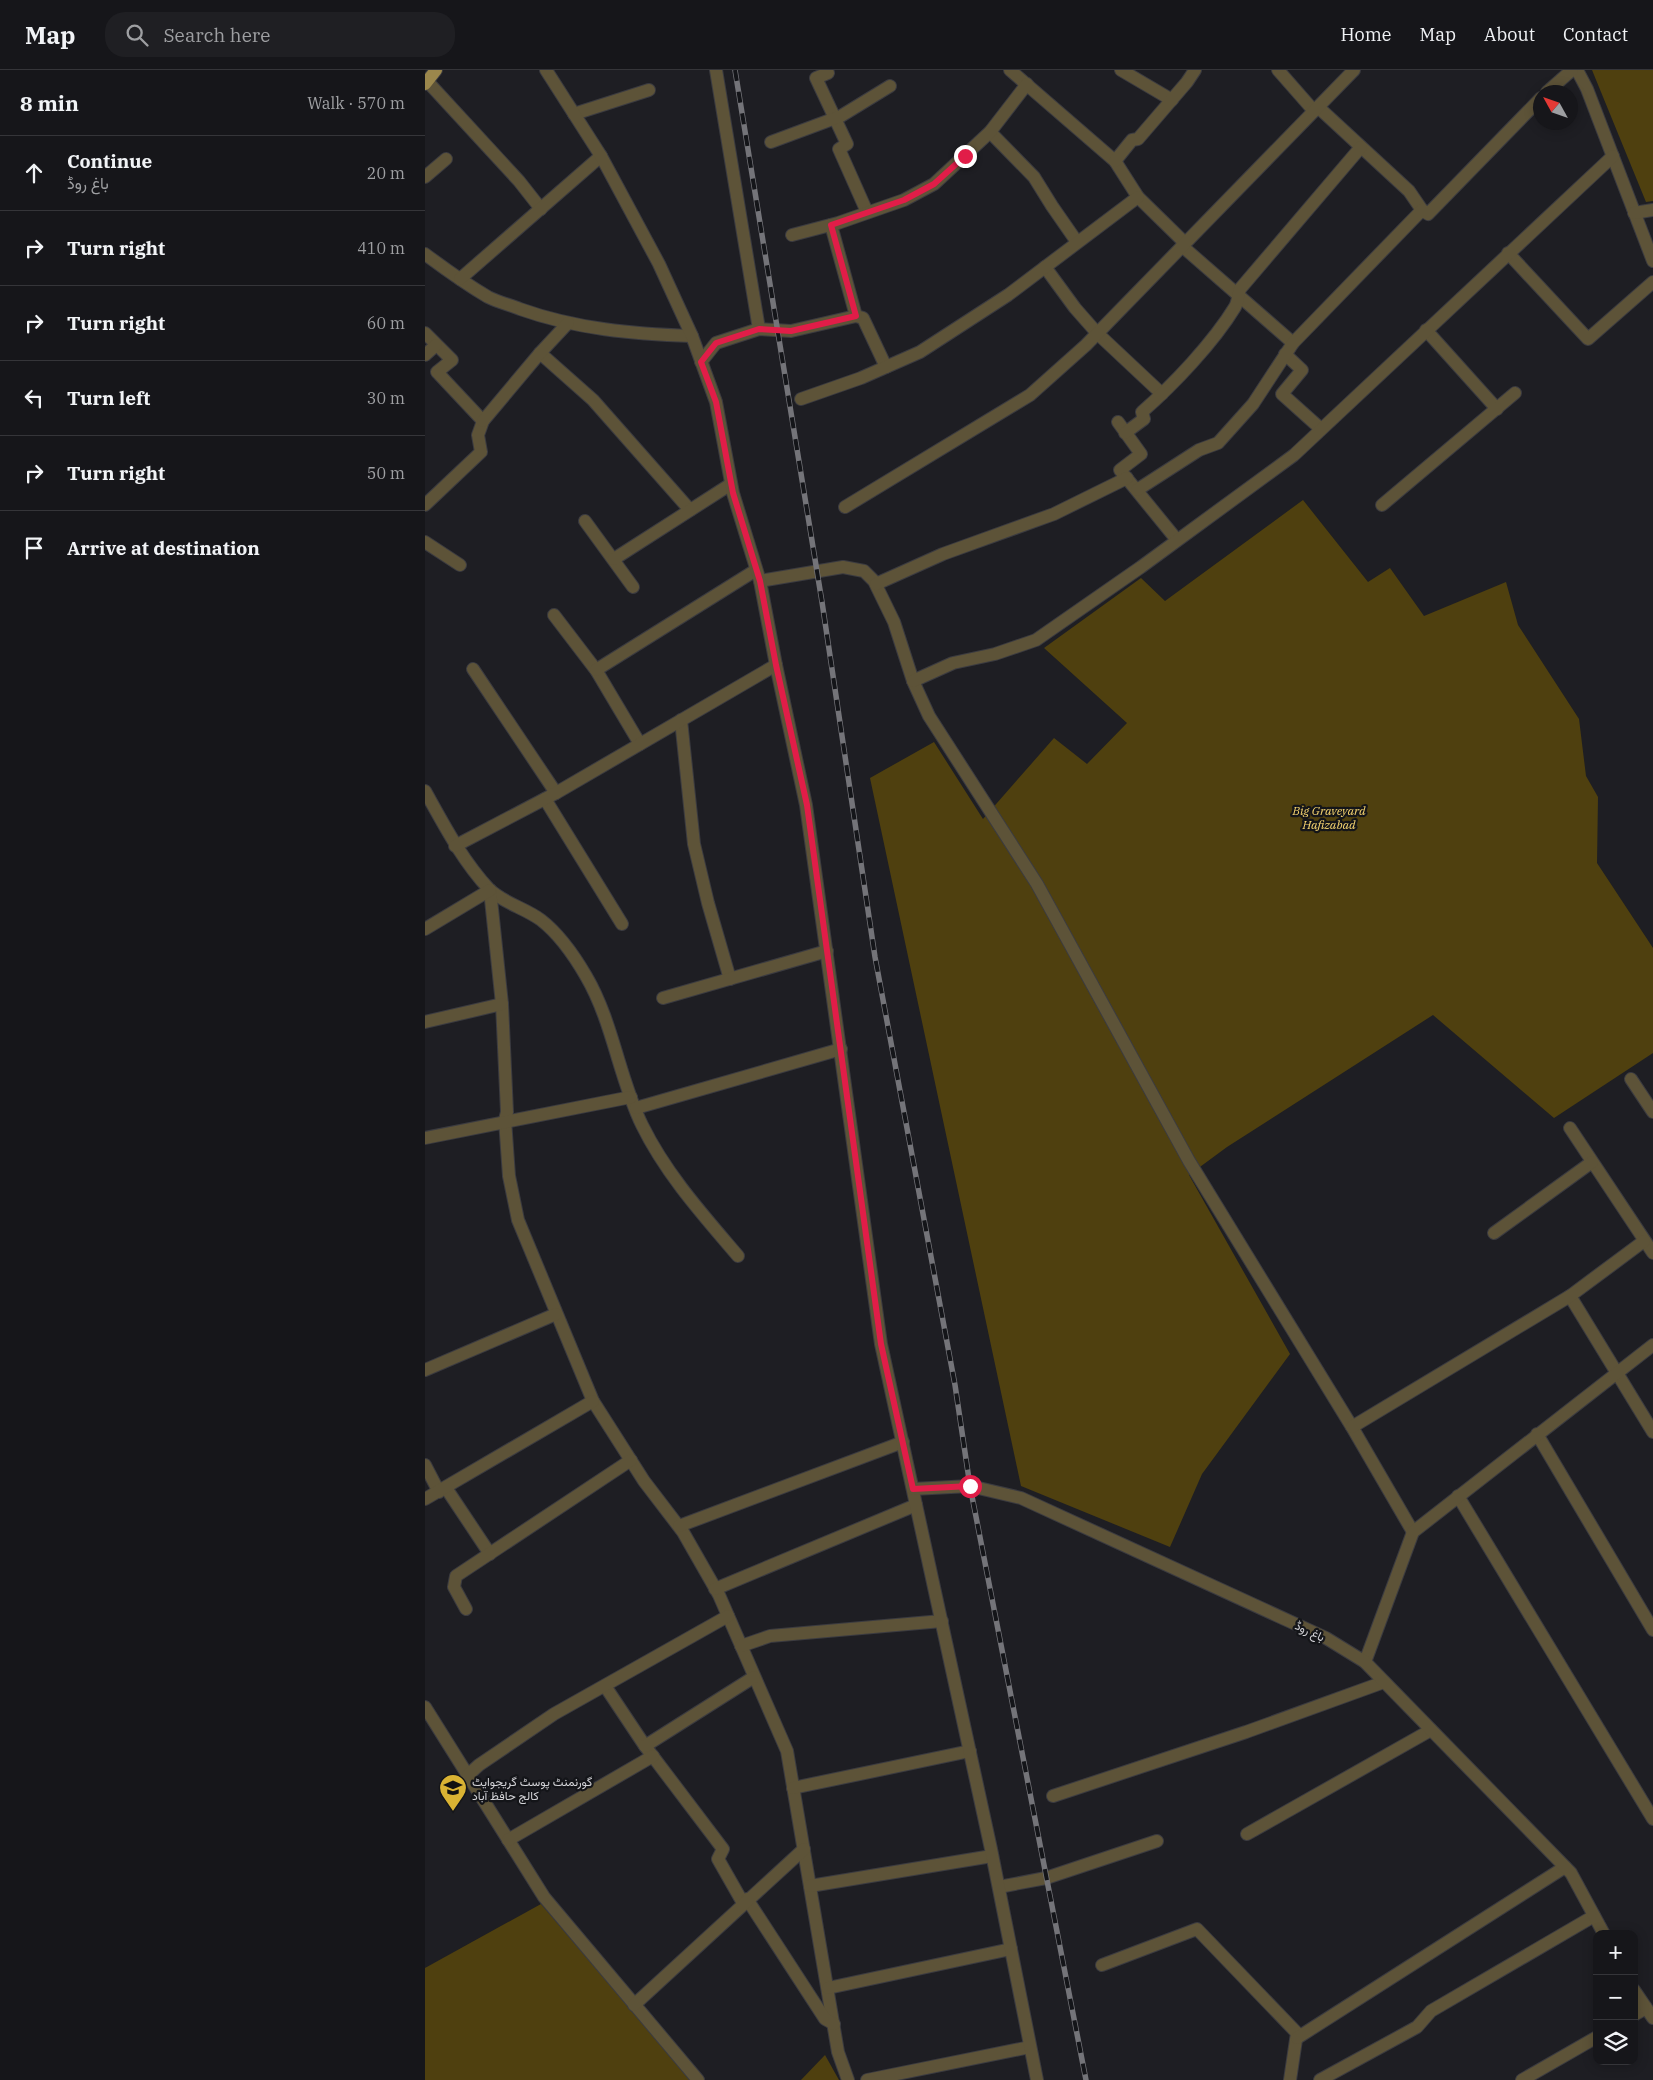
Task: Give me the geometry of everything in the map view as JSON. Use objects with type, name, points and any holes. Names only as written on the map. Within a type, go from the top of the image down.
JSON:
[{"type":"main road","points":[[426,83],[436,70]]},
{"type":"street","points":[[546,70],[601,156],[659,264],[692,336],[716,402],[731,484],[758,575],[807,805],[881,1344],[999,1887],[1037,2080]]},
{"type":"street","points":[[716,70],[759,329]]},
{"type":"street","points":[[826,70],[828,74],[816,78],[847,144],[839,149],[867,212]]},
{"type":"street","points":[[1121,70],[1172,100]]},
{"type":"street","points":[[1115,161],[1132,140],[1138,139],[1195,70]]},
{"type":"street","points":[[1278,70],[1316,109],[1409,191],[1422,210],[1428,214],[1533,106]]},
{"type":"street","points":[[845,507],[1030,394],[1097,333],[1354,70]]},
{"type":"street","points":[[1555,85],[1572,70]]},
{"type":"street","points":[[1577,70],[1587,89],[1653,261]]},
{"type":"street","points":[[1012,71],[1115,161],[1138,198],[1184,244],[1293,343]]},
{"type":"street","points":[[426,83],[519,180],[541,209]]},
{"type":"street","points":[[792,235],[831,225],[904,200],[934,184],[989,132],[1027,84]]},
{"type":"street","points":[[771,142],[834,119],[891,86]]},
{"type":"street","points":[[574,114],[649,90]]},
{"type":"street","points":[[989,132],[1035,177],[1051,206],[1077,242]]},
{"type":"street","points":[[1125,434],[1144,419],[1142,412],[1162,394],[1202,350],[1236,306],[1240,289],[1361,147]]},
{"type":"street","points":[[460,279],[601,156]]},
{"type":"street","points":[[913,682],[953,663],[995,654],[1036,640],[1294,454],[1613,156]]},
{"type":"street","points":[[425,177],[446,159]]},
{"type":"street","points":[[801,399],[921,352],[1008,294],[1138,198]]},
{"type":"street","points":[[1137,490],[1199,450],[1218,443],[1253,404],[1293,343],[1422,210]]},
{"type":"street","points":[[1635,213],[1653,210]]},
{"type":"street","points":[[831,225],[856,316]]},
{"type":"street","points":[[1508,253],[1588,340],[1653,282]]},
{"type":"street","points":[[425,254],[489,298],[541,316],[568,323],[639,334],[692,336]]},
{"type":"street","points":[[1045,266],[1075,308],[1097,333],[1162,394]]},
{"type":"street","points":[[701,362],[716,343],[759,329],[791,331],[856,316],[863,318],[886,367]]},
{"type":"street","points":[[425,505],[481,452],[478,434],[483,421],[568,323]]},
{"type":"street","points":[[1426,330],[1497,409]]},
{"type":"street","points":[[425,333],[452,360],[437,372],[483,421]]},
{"type":"street","points":[[425,354],[436,345]]},
{"type":"street","points":[[540,353],[593,400],[690,510]]},
{"type":"street","points":[[1285,354],[1302,370],[1282,394],[1321,429]]},
{"type":"street","points":[[1382,505],[1515,393]]},
{"type":"street","points":[[1117,422],[1141,454],[1120,470],[1177,540]]},
{"type":"street","points":[[876,584],[943,554],[1054,514],[1127,478]]},
{"type":"street","points":[[614,559],[731,484]]},
{"type":"street","points":[[585,520],[633,587]]},
{"type":"street","points":[[425,542],[460,565]]},
{"type":"street","points":[[596,670],[758,575],[843,567],[864,571],[876,584],[894,622],[913,682],[929,716],[1037,884],[1189,1161],[1352,1427],[1413,1532]]},
{"type":"street","points":[[554,615],[596,670],[640,744]]},
{"type":"street","points":[[455,846],[550,796],[776,665]]},
{"type":"street","points":[[473,669],[550,796],[621,924]]},
{"type":"street","points":[[681,720],[694,844],[708,903],[730,979]]},
{"type":"street","points":[[425,790],[455,846],[490,890],[541,921],[563,943],[587,977],[609,1030],[642,1125],[676,1182],[738,1256]]},
{"type":"street","points":[[425,929],[490,890]]},
{"type":"street","points":[[490,890],[502,1004],[507,1112],[505,1120],[509,1176],[518,1220],[593,1401],[631,1460],[679,1526],[715,1589],[787,1751],[838,2052],[848,2080]]},
{"type":"street","points":[[663,998],[827,950]]},
{"type":"street","points":[[425,1022],[502,1004]]},
{"type":"street","points":[[425,1138],[505,1120],[634,1102],[841,1049]]},
{"type":"street","points":[[1631,1079],[1653,1112]]},
{"type":"street","points":[[1570,1128],[1653,1253]]},
{"type":"street","points":[[1494,1233],[1592,1162]]},
{"type":"street","points":[[1352,1427],[1570,1296],[1644,1241]]},
{"type":"street","points":[[1570,1296],[1653,1432]]},
{"type":"street","points":[[425,1370],[556,1314]]},
{"type":"street","points":[[1365,1662],[1413,1532],[1653,1345]]},
{"type":"street","points":[[425,1499],[593,1401]]},
{"type":"street","points":[[1537,1434],[1653,1630]]},
{"type":"street","points":[[679,1526],[903,1442]]},
{"type":"street","points":[[466,1609],[454,1587],[456,1576],[631,1460]]},
{"type":"street","points":[[425,1465],[490,1554]]},
{"type":"street","name":"باغ روڈ","points":[[913,1489],[970,1486],[1021,1498],[1326,1638],[1365,1662],[1571,1873],[1601,1930]]},
{"type":"street","points":[[1458,1496],[1653,1819]]},
{"type":"street","points":[[715,1589],[916,1506]]},
{"type":"street","points":[[468,1775],[479,1765],[554,1714],[728,1616]]},
{"type":"street","points":[[741,1646],[770,1636],[942,1621]]},
{"type":"street","points":[[508,1840],[649,1751],[754,1677]]},
{"type":"street","points":[[1053,1796],[1246,1732],[1384,1682]]},
{"type":"street","points":[[605,1686],[649,1751],[723,1849],[718,1859],[825,2019],[834,2024]]},
{"type":"street","points":[[425,1707],[544,1897],[698,2080]]},
{"type":"street","points":[[1247,1834],[1431,1730]]},
{"type":"street","points":[[793,1788],[970,1751]]},
{"type":"street","points":[[999,1887],[1046,1878],[1157,1841]]},
{"type":"street","points":[[634,2005],[745,1901],[804,1849]]},
{"type":"street","points":[[810,1886],[992,1856]]},
{"type":"street","points":[[1297,2038],[1565,1867]]},
{"type":"street","points":[[1319,2080],[1417,2027],[1431,2011],[1594,1916]]},
{"type":"street","points":[[1102,1965],[1197,1929],[1297,2033],[1290,2080]]},
{"type":"street","points":[[828,1988],[1011,1949]]},
{"type":"street","points":[[1638,1996],[1650,2013]]},
{"type":"street","points":[[1522,2080],[1593,2039]]},
{"type":"street","points":[[867,2080],[1030,2047]]},
{"type":"green space","points":[[1592,70],[1653,70],[1653,201],[1646,202]]},
{"type":"green space","name":"Big Graveyard Hafizabad","points":[[1303,500],[1368,582],[1390,568],[1424,616],[1506,582],[1518,625],[1579,719],[1586,776],[1598,797],[1597,863],[1653,948],[1653,1053],[1554,1118],[1433,1015],[1227,1147],[1189,1175],[1290,1354],[1202,1474],[1170,1547],[1021,1486],[870,778],[934,742],[983,819],[1054,738],[1087,764],[1127,723],[1044,648],[1141,578],[1165,601]]},
{"type":"green space","points":[[541,1904],[691,2080],[425,2080],[425,1968]]},
{"type":"green space","points":[[825,2055],[839,2080],[801,2080]]},
{"type":"railway","points":[[735,70],[822,602],[875,957],[955,1385],[970,1486],[1086,2080]]},
{"type":"place","name":"گورنمنٹ پوسٹ گریجوایٹ کالج حافظ آباد","points":[[453,1812]]},
{"type":"route","points":[[965,156],[934,184],[904,200],[831,225],[856,316],[791,331],[759,329],[716,343],[701,362],[716,402],[733,493],[760,581],[776,665],[807,805],[881,1344],[913,1489],[970,1486]]}]
